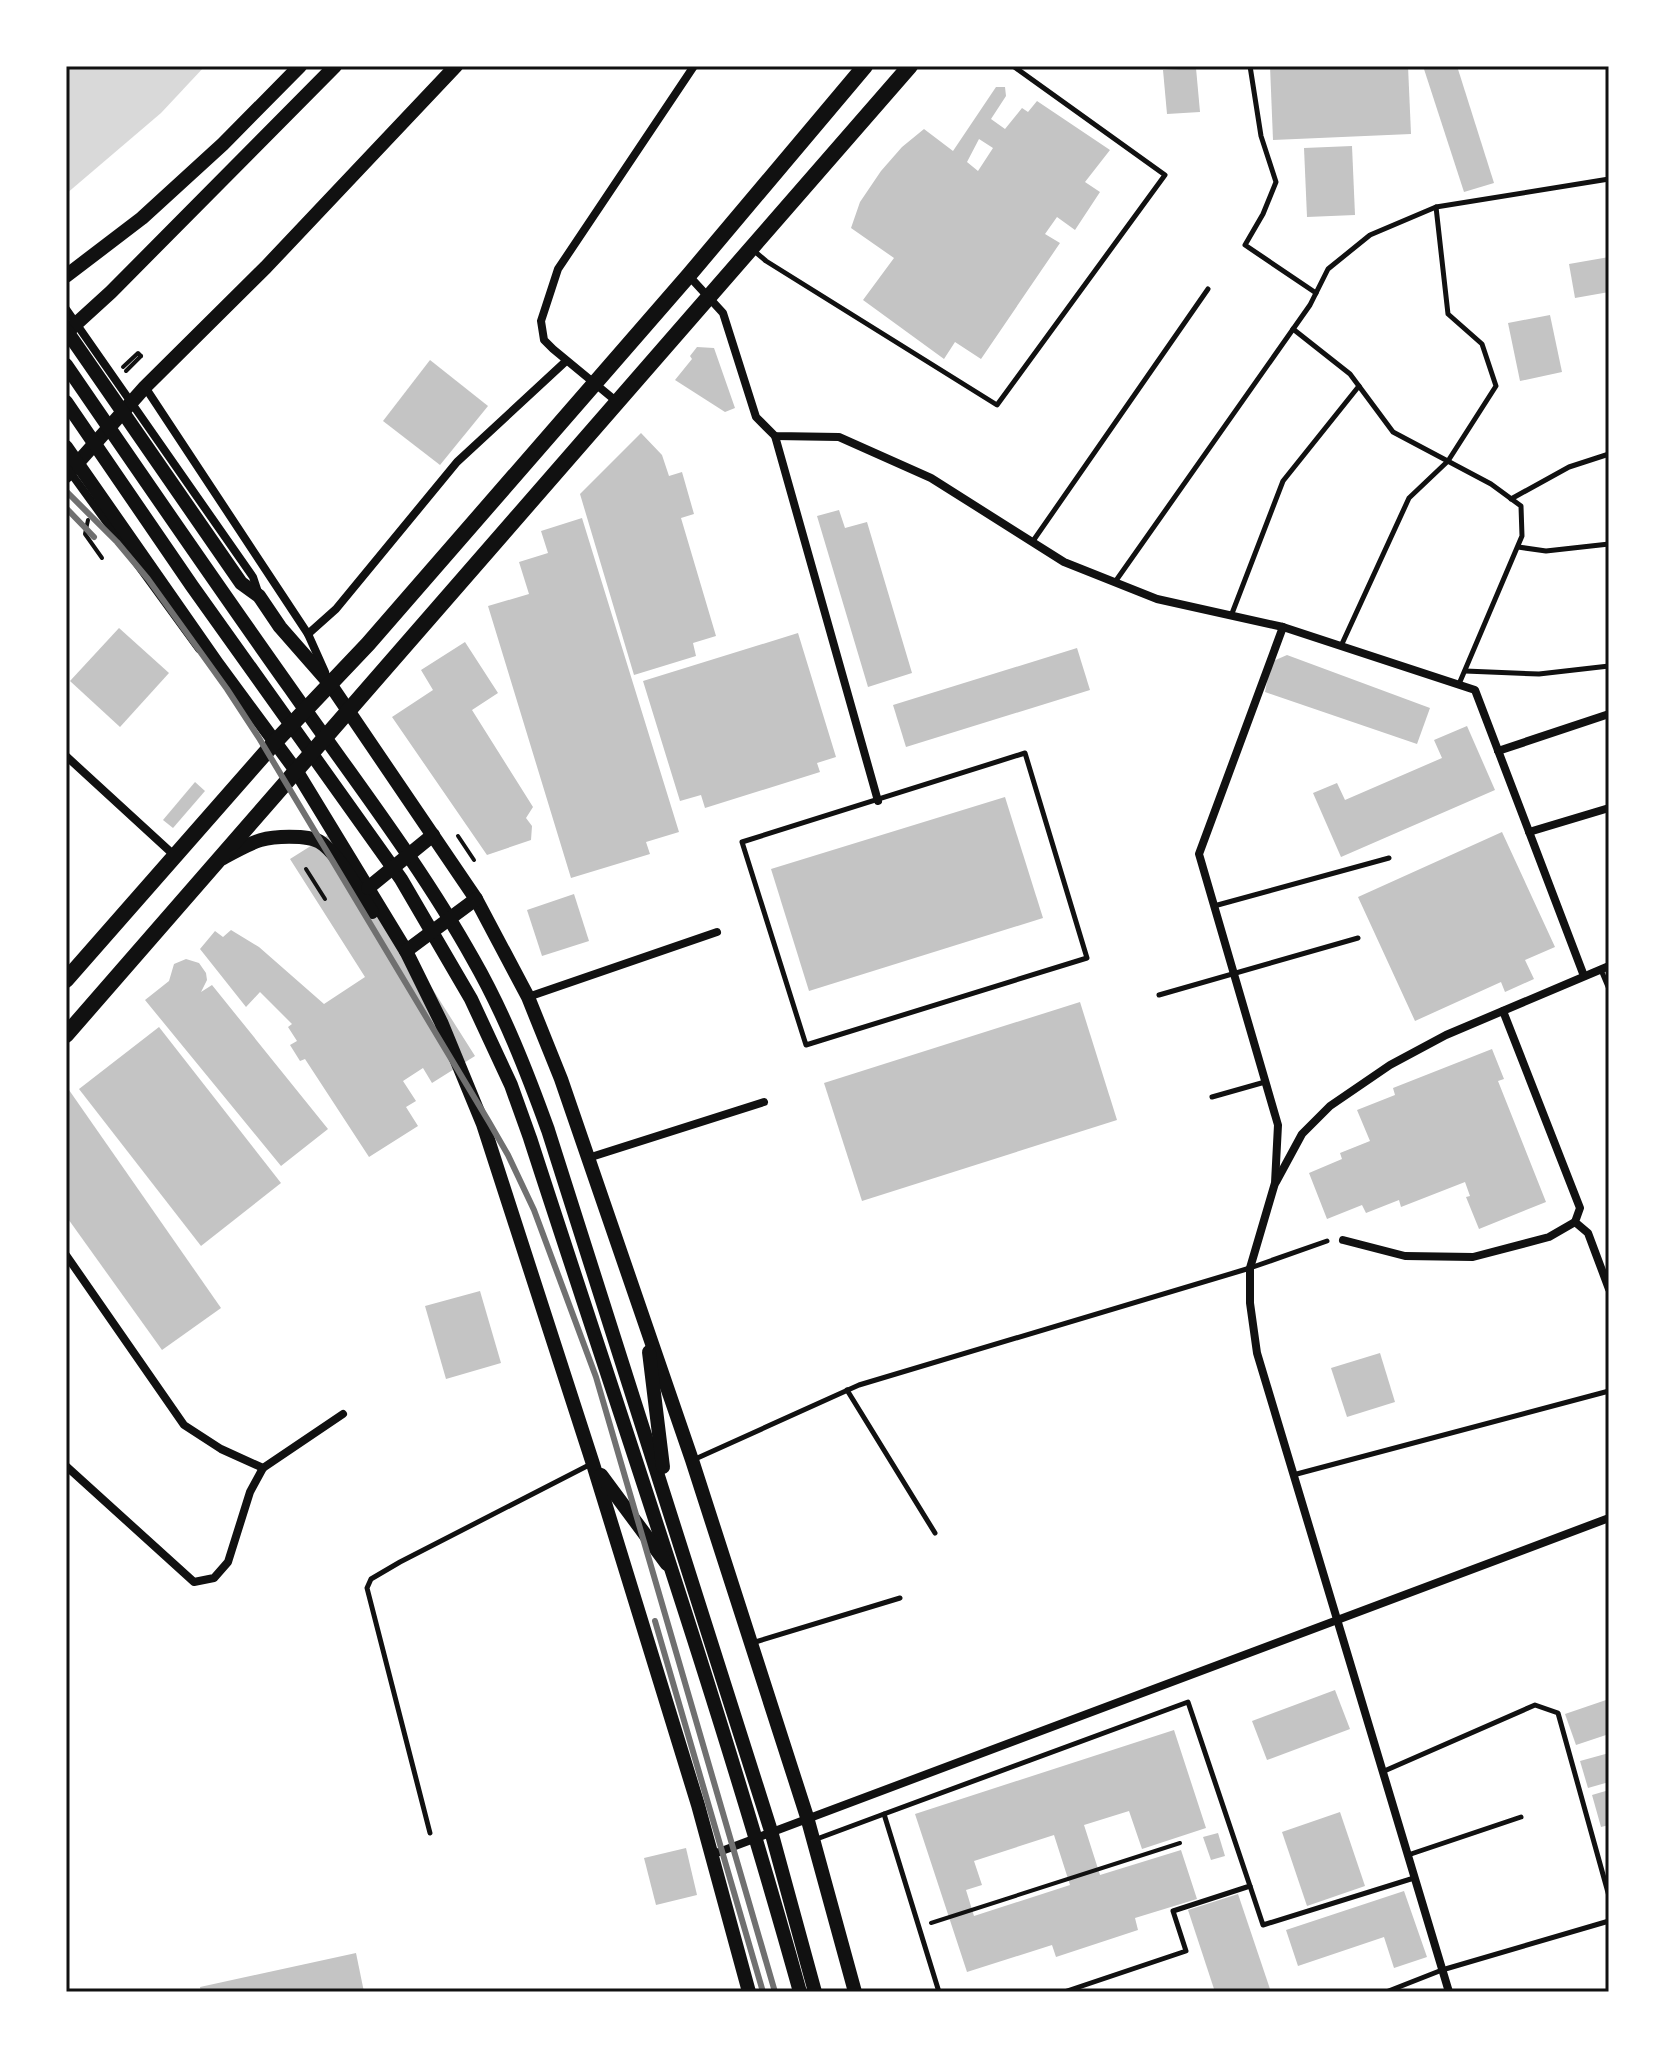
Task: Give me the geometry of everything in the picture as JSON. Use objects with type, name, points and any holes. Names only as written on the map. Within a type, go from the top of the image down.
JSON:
[{"type":"main road","points":[[66,276],[142,218],[223,144],[300,66]]},
{"type":"main road","points":[[335,66],[111,292],[66,332],[241,583],[259,596],[280,627],[330,684],[476,899],[528,997],[588,1158],[692,1460],[807,1817],[855,1992]]},
{"type":"main road","points":[[68,474],[145,387],[266,267],[456,66]]},
{"type":"main road","points":[[66,980],[689,275],[865,66]]},
{"type":"main road","points":[[67,1032],[349,713],[616,401],[910,66]]},
{"type":"main road","points":[[66,365],[417,869],[473,958],[528,1075],[667,1499],[764,1834],[800,1992]]},
{"type":"main road","points":[[66,402],[192,586],[401,879],[453,967],[511,1085],[815,1992]]},
{"type":"main road","points":[[66,447],[218,665],[297,772],[406,951],[441,1022],[483,1124],[593,1464],[749,1992]]},
{"type":"main road","points":[[216,862],[255,840],[274,835],[309,838],[323,843],[419,981]]},
{"type":"main road","points":[[368,888],[433,835]]},
{"type":"main road","points":[[406,951],[476,899]]},
{"type":"main road","points":[[645,1323],[667,1499]]},
{"type":"main road","points":[[593,1464],[674,1574]]},
{"type":"street","points":[[616,401],[565,362],[544,340],[541,321],[558,269],[694,66]]},
{"type":"street","points":[[689,275],[723,313],[756,417],[775,436],[878,801]]},
{"type":"street","points":[[66,309],[253,577],[259,596]]},
{"type":"street","points":[[308,634],[336,609],[457,462],[565,362]]},
{"type":"street","points":[[145,387],[308,634],[330,684]]},
{"type":"street","points":[[775,436],[839,437],[931,478],[1064,562],[1157,599],[1283,627],[1475,690],[1584,976]]},
{"type":"street","points":[[68,474],[226,687],[275,742]]},
{"type":"street","points":[[1275,1183],[1278,1125],[1199,854],[1283,627]]},
{"type":"street","points":[[1498,751],[1609,714]]},
{"type":"street","points":[[66,756],[175,856]]},
{"type":"street","points":[[1529,832],[1609,808]]},
{"type":"street","points":[[528,997],[717,932]]},
{"type":"street","points":[[1449,1992],[1257,1353],[1250,1303],[1250,1268],[1275,1183],[1302,1134],[1330,1106],[1390,1065],[1446,1035],[1605,967]]},
{"type":"street","points":[[1343,1240],[1405,1256],[1473,1257],[1549,1237],[1575,1222],[1580,1208],[1503,1011]]},
{"type":"street","points":[[588,1158],[764,1102]]},
{"type":"street","points":[[1575,1222],[1588,1233],[1609,1289]]},
{"type":"street","points":[[66,1255],[184,1425],[221,1449],[263,1468]]},
{"type":"street","points":[[66,1466],[194,1582],[214,1578],[228,1562],[250,1492],[263,1468],[343,1414]]},
{"type":"street","points":[[711,1855],[1609,1518]]},
{"type":"lane","points":[[752,249],[766,261],[997,405],[1165,175],[1013,66]]},
{"type":"lane","points":[[1250,66],[1261,136],[1276,182],[1263,214],[1245,245],[1316,293]]},
{"type":"lane","points":[[1115,582],[1293,329],[1328,269],[1370,235],[1436,207],[1609,179]]},
{"type":"lane","points":[[1341,646],[1409,498],[1448,461],[1496,386],[1482,344],[1448,314],[1436,207]]},
{"type":"lane","points":[[1032,542],[1208,289]]},
{"type":"lane","points":[[1293,329],[1350,374],[1393,432],[1491,484],[1521,506],[1522,536],[1459,685]]},
{"type":"lane","points":[[1231,616],[1283,481],[1359,386]]},
{"type":"lane","points":[[1511,499],[1569,467],[1609,454]]},
{"type":"lane","points":[[1518,547],[1546,551],[1609,544]]},
{"type":"lane","points":[[1465,671],[1539,674],[1609,666]]},
{"type":"lane","points":[[1025,753],[1087,958],[806,1045],[742,842],[878,801],[1025,753]]},
{"type":"lane","points":[[1214,906],[1389,858]]},
{"type":"lane","points":[[1159,995],[1358,938]]},
{"type":"lane","points":[[1605,967],[1609,989]]},
{"type":"lane","points":[[1212,1097],[1265,1082]]},
{"type":"lane","points":[[692,1460],[847,1390],[1250,1268],[1327,1241]]},
{"type":"lane","points":[[847,1390],[935,1533]]},
{"type":"lane","points":[[1293,1475],[1609,1391]]},
{"type":"lane","points":[[430,1833],[367,1588],[371,1579],[400,1562],[593,1464]]},
{"type":"lane","points":[[752,1643],[900,1598]]},
{"type":"lane","points":[[814,1841],[1188,1702],[1263,1925],[1414,1878]]},
{"type":"lane","points":[[1382,1772],[1535,1705],[1558,1713],[1609,1896]]},
{"type":"lane","points":[[884,1814],[939,1992]]},
{"type":"lane","points":[[1407,1855],[1521,1817]]},
{"type":"lane","points":[[1064,1992],[1186,1951],[1173,1911],[1250,1886]]},
{"type":"lane","points":[[1386,1992],[1442,1970],[1609,1921]]},
{"type":"path","points":[[138,353],[141,356],[121,373],[138,353]]},
{"type":"path","points":[[458,836],[474,860]]},
{"type":"path","points":[[306,869],[325,899]]},
{"type":"path","points":[[919,1927],[1180,1843]]},
{"type":"shaded area","points":[[66,66],[205,66],[161,113],[66,194]]},
{"type":"building","points":[[1270,66],[1408,66],[1411,134],[1273,140]]},
{"type":"building","points":[[1423,66],[1457,66],[1494,183],[1464,192]]},
{"type":"building","points":[[1196,68],[1200,112],[1167,114],[1163,70]]},
{"type":"building","points":[[996,87],[1005,87],[1006,96],[991,119],[1005,129],[1022,108],[1028,112],[1037,101],[1110,150],[1085,182],[1100,192],[1075,230],[1057,217],[1045,234],[1060,243],[981,359],[955,342],[944,359],[863,300],[894,258],[851,228],[860,202],[881,171],[902,147],[924,129],[953,151]],"holes":[[[979,139],[993,148],[978,171],[967,162]]]},
{"type":"building","points":[[1352,146],[1355,215],[1307,217],[1304,148]]},
{"type":"building","points":[[1609,257],[1609,292],[1575,298],[1569,264]]},
{"type":"building","points":[[1550,315],[1562,372],[1520,381],[1508,323]]},
{"type":"building","points":[[697,347],[714,348],[735,408],[725,412],[675,380],[692,359],[690,356]]},
{"type":"building","points":[[430,360],[488,406],[440,465],[383,421]]},
{"type":"building","points":[[641,433],[662,455],[669,476],[682,472],[694,514],[681,518],[716,636],[693,643],[696,656],[634,675],[580,494]]},
{"type":"building","points":[[839,510],[845,528],[867,522],[912,673],[868,687],[817,516]]},
{"type":"building","points":[[582,518],[679,832],[646,842],[650,854],[571,878],[488,606],[529,594],[519,562],[548,553],[541,531]]},
{"type":"building","points":[[119,628],[169,673],[120,727],[70,681]]},
{"type":"building","points":[[798,633],[836,757],[817,763],[820,772],[705,808],[701,795],[680,801],[643,681]]},
{"type":"building","points":[[465,642],[498,693],[472,710],[533,807],[526,818],[532,826],[531,840],[487,855],[392,717],[433,690],[421,670]]},
{"type":"building","points":[[1077,648],[1090,690],[906,747],[893,705]]},
{"type":"building","points":[[1287,655],[1430,708],[1417,744],[1265,692],[1271,662]]},
{"type":"building","points":[[1467,726],[1495,790],[1341,857],[1313,793],[1337,783],[1345,800],[1442,758],[1434,740]]},
{"type":"building","points":[[195,782],[205,791],[173,828],[163,820]]},
{"type":"building","points":[[1005,797],[1043,918],[809,991],[771,869]]},
{"type":"building","points":[[333,832],[475,1056],[432,1083],[423,1068],[403,1081],[416,1101],[406,1107],[418,1126],[369,1157],[305,1059],[300,1061],[290,1045],[297,1041],[288,1027],[292,1024],[260,992],[246,1007],[200,949],[215,931],[223,937],[231,930],[259,947],[324,1004],[365,977],[290,859]]},
{"type":"building","points":[[1502,832],[1555,947],[1525,960],[1534,979],[1505,992],[1501,982],[1415,1021],[1358,897]]},
{"type":"building","points":[[574,894],[589,941],[542,956],[527,910]]},
{"type":"building","points":[[186,959],[199,963],[206,973],[207,980],[201,992],[212,985],[328,1129],[281,1166],[145,1000],[169,981],[174,964]]},
{"type":"building","points":[[1080,1002],[1117,1120],[862,1201],[824,1083]]},
{"type":"building","points":[[159,1027],[281,1183],[201,1246],[79,1089]]},
{"type":"building","points":[[1492,1049],[1504,1079],[1498,1081],[1546,1202],[1479,1229],[1466,1197],[1470,1196],[1465,1182],[1401,1207],[1399,1200],[1366,1213],[1362,1205],[1327,1219],[1309,1173],[1342,1159],[1340,1153],[1370,1141],[1357,1110],[1395,1095],[1393,1088]]},
{"type":"building","points":[[69,1090],[221,1308],[162,1350],[66,1216],[66,1093]]},
{"type":"building","points":[[480,1291],[501,1363],[446,1379],[425,1306]]},
{"type":"building","points":[[1380,1353],[1395,1402],[1347,1417],[1331,1368]]},
{"type":"building","points":[[1335,1690],[1350,1729],[1267,1760],[1252,1721]]},
{"type":"building","points":[[1609,1699],[1609,1734],[1576,1745],[1565,1714]]},
{"type":"building","points":[[1174,1730],[1206,1828],[1142,1849],[1129,1811],[1084,1825],[1100,1875],[1181,1850],[1197,1899],[1135,1918],[1138,1930],[1056,1957],[1052,1945],[967,1972],[915,1814]],"holes":[[[1054,1835],[1070,1885],[974,1916],[966,1890],[982,1885],[974,1861]]]},
{"type":"building","points":[[1609,1753],[1609,1782],[1588,1788],[1580,1761]]},
{"type":"building","points":[[1609,1790],[1609,1825],[1601,1827],[1592,1795]]},
{"type":"building","points":[[1340,1812],[1365,1886],[1307,1906],[1282,1832]]},
{"type":"building","points":[[1218,1833],[1225,1856],[1211,1860],[1203,1837]]},
{"type":"building","points":[[686,1848],[697,1895],[656,1905],[644,1858]]},
{"type":"building","points":[[1404,1891],[1427,1957],[1394,1968],[1384,1937],[1298,1966],[1286,1930]]},
{"type":"building","points":[[1238,1894],[1271,1992],[1215,1992],[1188,1910]]},
{"type":"building","points":[[356,1953],[364,1992],[201,1992],[200,1987]]},
{"type":"railway","points":[[66,491],[117,542],[148,579],[259,738],[489,1122],[534,1210],[596,1377],[775,1992]]},
{"type":"railway","points":[[66,508],[94,537]]},
{"type":"railway","points":[[655,1621],[763,1992]]}]
